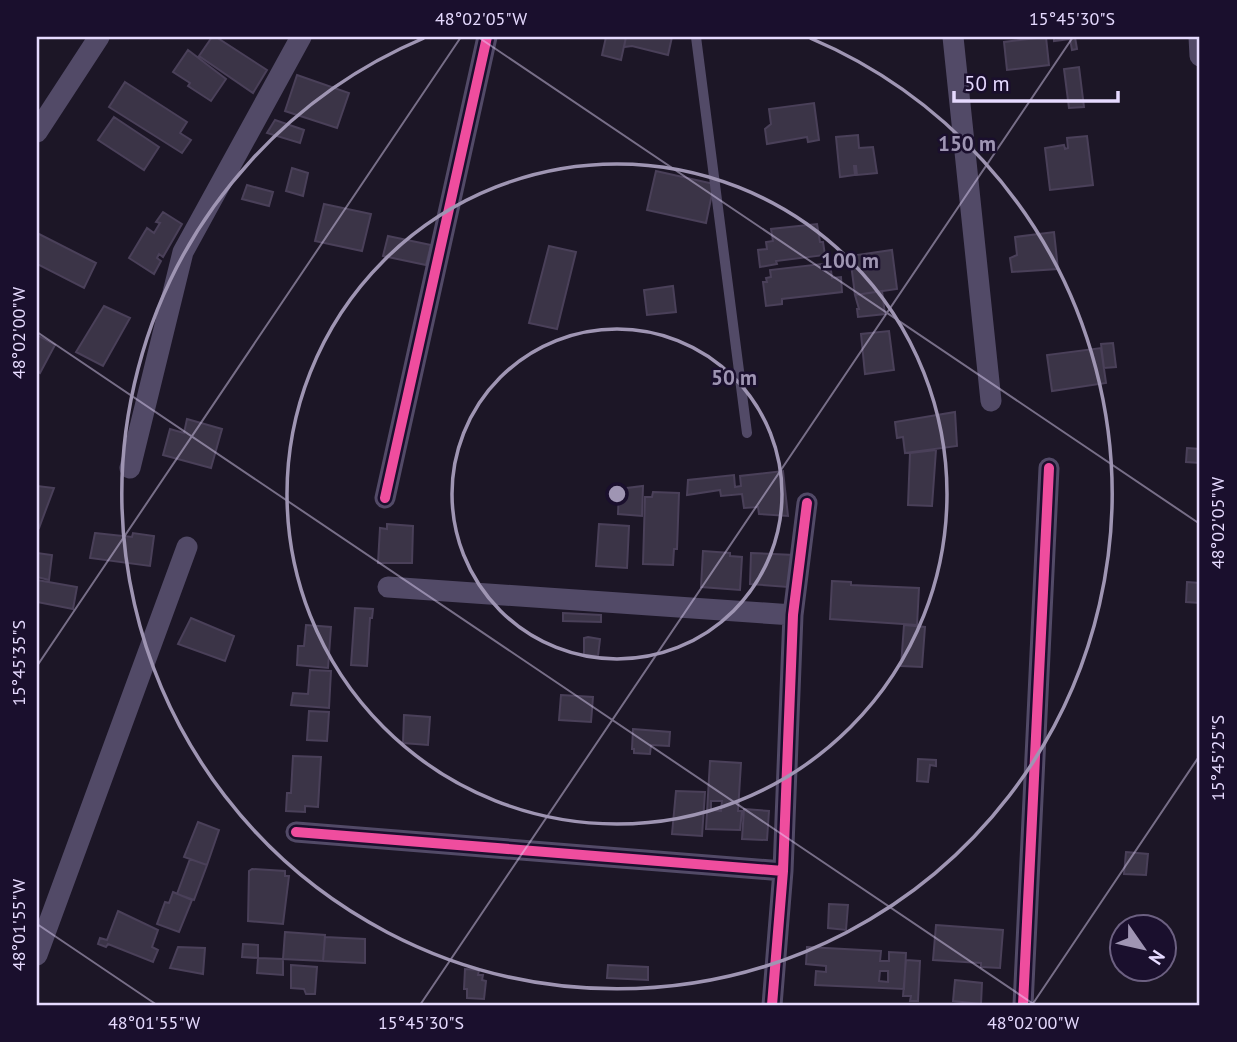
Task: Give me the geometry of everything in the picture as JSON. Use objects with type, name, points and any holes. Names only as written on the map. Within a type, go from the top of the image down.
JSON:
[{"type":"street","points":[[37,131],[99,37]]},
{"type":"street","points":[[130,468],[183,252],[301,37]]},
{"type":"street","points":[[385,498],[487,37]]},
{"type":"street","points":[[953,37],[991,401]]},
{"type":"street","points":[[1199,37],[1200,56]]},
{"type":"street","points":[[1023,1005],[1049,468]]},
{"type":"street","points":[[772,1005],[783,871],[793,615],[807,503]]},
{"type":"street","points":[[37,956],[187,547]]},
{"type":"street","points":[[388,587],[793,615]]},
{"type":"street","points":[[296,832],[783,871]]},
{"type":"lane","points":[[696,37],[747,433]]},
{"type":"building","points":[[212,37],[267,70],[253,93],[199,56]]},
{"type":"building","points":[[606,37],[626,37],[621,60],[602,55]]},
{"type":"building","points":[[626,37],[672,37],[668,55],[632,46],[624,47]]},
{"type":"building","points":[[1046,37],[1049,65],[1007,70],[1004,42]]},
{"type":"building","points":[[1054,37],[1075,37],[1077,49],[1072,50],[1070,39],[1054,41]]},
{"type":"building","points":[[188,50],[226,79],[211,101],[173,72]]},
{"type":"building","points":[[1079,67],[1084,107],[1069,108],[1064,69]]},
{"type":"building","points":[[297,75],[349,93],[337,128],[285,111]]},
{"type":"building","points":[[125,82],[187,122],[180,133],[191,140],[182,153],[109,107]]},
{"type":"building","points":[[814,103],[819,140],[808,142],[807,137],[767,144],[765,129],[771,124],[769,109]]},
{"type":"building","points":[[114,117],[159,147],[144,170],[98,140]]},
{"type":"building","points":[[275,120],[304,130],[300,143],[267,133]]},
{"type":"building","points":[[858,135],[859,148],[873,147],[877,173],[857,175],[854,166],[855,175],[840,177],[836,137]]},
{"type":"building","points":[[1087,136],[1093,185],[1050,190],[1045,148],[1064,145],[1065,149],[1068,148],[1067,138]]},
{"type":"building","points":[[292,168],[308,173],[303,196],[286,191]]},
{"type":"building","points":[[656,171],[714,184],[706,223],[647,210]]},
{"type":"building","points":[[247,185],[273,192],[269,206],[242,199]]},
{"type":"building","points":[[324,204],[371,214],[362,251],[315,241]]},
{"type":"building","points":[[163,212],[182,224],[163,257],[159,254],[157,258],[161,261],[154,274],[129,258],[147,228],[154,233],[160,223],[156,222]]},
{"type":"building","points":[[817,224],[825,255],[776,261],[777,264],[760,267],[758,250],[767,249],[766,242],[773,241],[771,229]]},
{"type":"building","points":[[1054,232],[1058,269],[1012,272],[1010,258],[1017,255],[1015,237]]},
{"type":"building","points":[[37,233],[96,263],[84,288],[37,264]]},
{"type":"building","points":[[388,236],[431,245],[426,265],[383,256]]},
{"type":"building","points":[[549,246],[576,252],[557,329],[529,323]]},
{"type":"building","points":[[892,250],[897,289],[855,295],[850,256]]},
{"type":"building","points":[[830,263],[832,278],[841,277],[842,292],[782,299],[782,304],[766,306],[763,282],[767,282],[766,278],[771,277],[770,270]]},
{"type":"building","points":[[673,286],[676,312],[647,315],[644,290]]},
{"type":"building","points":[[882,291],[885,314],[858,317],[855,295]]},
{"type":"building","points":[[104,306],[130,318],[103,366],[76,352]]},
{"type":"building","points":[[889,331],[894,370],[865,374],[861,334]]},
{"type":"building","points":[[37,335],[55,345],[40,373],[37,371]]},
{"type":"building","points":[[1113,343],[1116,367],[1104,368],[1101,344]]},
{"type":"building","points":[[1101,348],[1106,383],[1052,391],[1047,355]]},
{"type":"building","points":[[955,412],[957,446],[905,453],[903,437],[897,438],[895,422]]},
{"type":"building","points":[[187,419],[222,429],[211,468],[163,455],[170,429],[184,433]]},
{"type":"building","points":[[1187,448],[1200,449],[1200,463],[1186,462]]},
{"type":"building","points":[[936,450],[932,506],[908,505],[910,453]]},
{"type":"building","points":[[783,471],[788,516],[759,514],[758,507],[744,508],[742,494],[721,496],[720,490],[687,495],[688,480],[734,475],[735,487],[741,486],[740,476]]},
{"type":"building","points":[[37,486],[54,488],[39,528],[37,527]]},
{"type":"building","points":[[643,486],[642,516],[618,514],[619,489]]},
{"type":"building","points":[[653,492],[679,493],[677,549],[674,549],[673,565],[643,564],[645,497],[652,497]]},
{"type":"building","points":[[387,524],[413,526],[412,563],[378,563],[380,528],[387,529]]},
{"type":"building","points":[[599,524],[629,526],[627,568],[596,566]]},
{"type":"building","points":[[95,533],[132,537],[133,533],[154,536],[150,566],[90,558]]},
{"type":"building","points":[[703,551],[730,553],[730,556],[742,557],[740,590],[701,587]]},
{"type":"building","points":[[37,553],[52,555],[49,580],[37,577]]},
{"type":"building","points":[[751,553],[794,555],[788,587],[750,584]]},
{"type":"building","points":[[37,580],[77,587],[73,609],[37,602]]},
{"type":"building","points":[[832,581],[851,582],[851,585],[919,588],[917,625],[830,619]]},
{"type":"building","points":[[1187,582],[1200,583],[1200,603],[1186,602]]},
{"type":"building","points":[[355,608],[373,609],[367,666],[351,665]]},
{"type":"building","points":[[563,613],[601,615],[601,622],[563,621]]},
{"type":"building","points":[[191,618],[234,636],[225,661],[178,644]]},
{"type":"building","points":[[306,625],[331,627],[328,668],[297,665],[298,646],[304,646]]},
{"type":"building","points":[[904,625],[925,627],[922,667],[901,666]]},
{"type":"building","points":[[584,638],[600,639],[598,656],[584,655]]},
{"type":"building","points":[[310,670],[331,671],[329,708],[291,705],[293,693],[308,694]]},
{"type":"building","points":[[561,695],[593,697],[591,722],[559,720]]},
{"type":"building","points":[[309,711],[329,712],[327,741],[307,740]]},
{"type":"building","points":[[404,715],[430,717],[428,745],[403,743]]},
{"type":"building","points":[[633,729],[670,732],[669,746],[651,745],[650,754],[634,753]]},
{"type":"building","points":[[293,756],[321,757],[318,807],[305,806],[305,812],[286,811],[287,793],[291,793]]},
{"type":"building","points":[[918,759],[936,760],[936,766],[930,765],[928,782],[917,781]]},
{"type":"building","points":[[710,761],[741,763],[738,811],[742,811],[740,830],[706,829]],"holes":[[[711,801],[722,801],[721,811],[711,810]]]},
{"type":"building","points":[[676,791],[705,792],[702,836],[672,834]]},
{"type":"building","points":[[744,809],[769,811],[767,840],[742,839]]},
{"type":"building","points":[[198,822],[219,830],[207,865],[184,857]]},
{"type":"building","points":[[1126,852],[1148,854],[1146,875],[1124,874]]},
{"type":"building","points":[[190,859],[207,865],[194,900],[177,894]]},
{"type":"building","points":[[249,871],[285,871],[285,876],[289,876],[283,924],[248,921]]},
{"type":"building","points":[[173,892],[192,900],[179,932],[157,924],[165,902],[169,903]]},
{"type":"building","points":[[829,904],[848,905],[846,930],[828,928]]},
{"type":"building","points":[[118,911],[158,930],[152,947],[158,950],[153,962],[108,944],[106,947],[98,944],[100,938],[107,940]]},
{"type":"building","points":[[936,925],[1003,930],[1000,968],[981,967],[981,963],[933,960]]},
{"type":"building","points":[[285,932],[325,935],[323,961],[283,959]]},
{"type":"building","points":[[325,937],[365,939],[365,963],[323,961]]},
{"type":"building","points":[[243,944],[258,945],[258,958],[242,957]]},
{"type":"building","points":[[178,947],[205,948],[203,974],[170,968]]},
{"type":"building","points":[[807,947],[881,951],[880,961],[889,961],[889,952],[906,953],[904,989],[815,985],[816,971],[826,972],[826,966],[806,964]],"holes":[[[880,971],[888,971],[888,982],[879,981]]]},
{"type":"building","points":[[258,958],[283,959],[283,975],[257,973]]},
{"type":"building","points":[[906,960],[920,961],[918,1001],[910,1001],[911,996],[903,996]]},
{"type":"building","points":[[291,965],[317,967],[315,994],[306,994],[304,989],[291,988]]},
{"type":"building","points":[[608,965],[648,967],[648,980],[607,978]]},
{"type":"building","points":[[465,969],[479,970],[478,975],[483,975],[482,980],[486,981],[484,999],[467,998],[467,989],[464,989]]},
{"type":"building","points":[[955,980],[982,983],[981,1004],[953,1001]]},
{"type":"cycle path","points":[[385,498],[487,37]]},
{"type":"cycle path","points":[[1023,1005],[1049,468]]},
{"type":"cycle path","points":[[772,1005],[783,871],[793,615],[807,503]]},
{"type":"cycle path","points":[[296,832],[783,871]]}]
